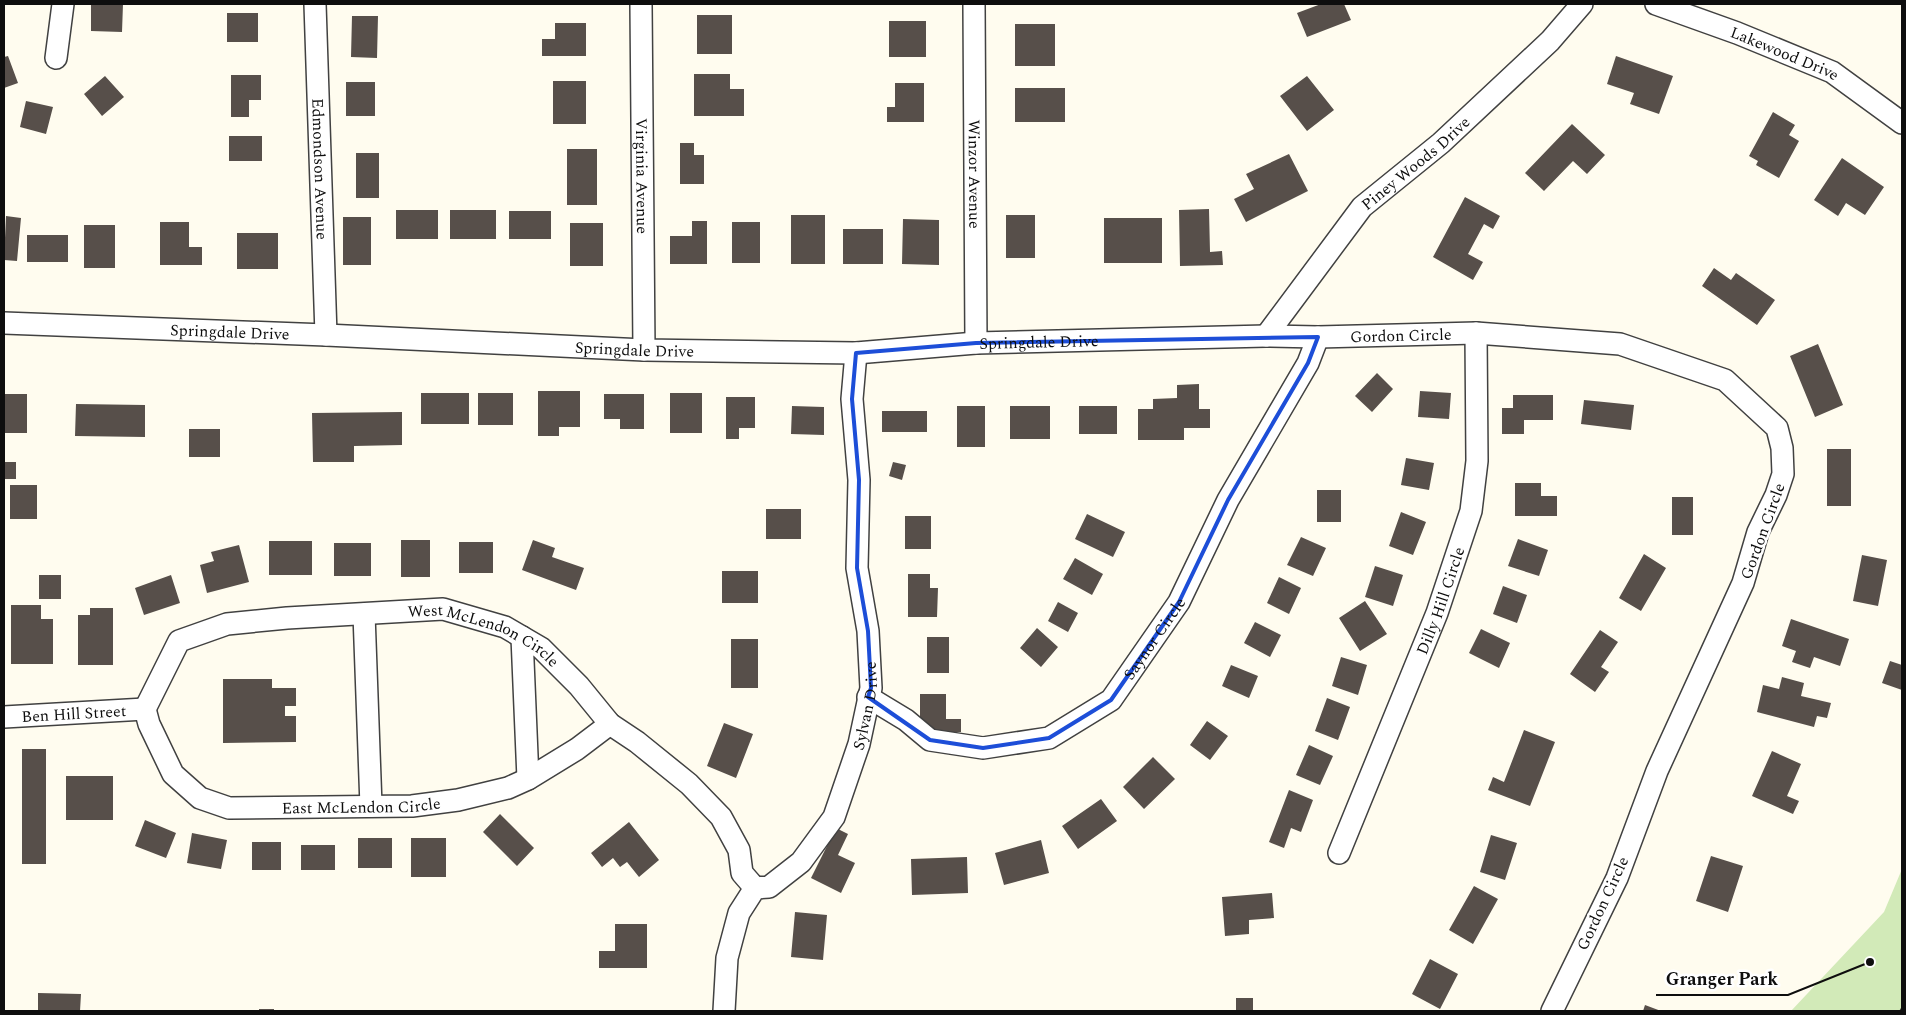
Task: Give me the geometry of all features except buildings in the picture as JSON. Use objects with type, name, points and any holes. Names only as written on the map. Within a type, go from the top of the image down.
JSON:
[{"type":"street","points":[[56,58],[62,4]]},
{"type":"street","name":"Edmondson Avenue","points":[[315,4],[326,335]]},
{"type":"street","name":"Virginia Avenue","points":[[641,4],[644,350]]},
{"type":"street","name":"Winzor Avenue","points":[[974,4],[976,343]]},
{"type":"street","name":"Piney Woods Drive","points":[[1266,336],[1362,206],[1442,144],[1550,40],[1582,4]]},
{"type":"street","name":"Lakewood Drive","points":[[1656,4],[1737,33],[1832,72],[1902,123]]},
{"type":"street","name":"Springdale Drive","points":[[4,323],[326,335],[644,350],[856,352],[976,343],[1266,336]]},
{"type":"street","name":"Gordon Circle","points":[[1266,336],[1318,337],[1476,333],[1620,344],[1725,380],[1778,428],[1782,448],[1783,474],[1776,495],[1758,532],[1743,583],[1657,771],[1617,878],[1552,1011]]},
{"type":"street","name":"Dilly Hill Circle","points":[[1339,853],[1436,613],[1471,511],[1477,461],[1476,333]]},
{"type":"street","name":"Saynor Circle","points":[[868,697],[906,720],[930,740],[983,748],[1049,738],[1111,700],[1179,602],[1228,500],[1308,363],[1318,337]]},
{"type":"street","name":"Sylvan Drive","points":[[755,888],[769,887],[800,862],[834,818],[859,744],[871,688],[868,631],[857,568],[859,480],[852,399],[856,352]]},
{"type":"street","name":"West McLendon Circle","points":[[145,709],[179,641],[227,624],[443,609],[505,627],[541,648],[580,686],[610,724],[637,742],[689,784],[721,817],[738,850],[742,873],[755,888]]},
{"type":"street","points":[[364,614],[371,806]]},
{"type":"street","points":[[522,637],[528,779]]},
{"type":"street","name":"Ben Hill Street","points":[[4,717],[145,709]]},
{"type":"street","name":"East McLendon Circle","points":[[145,709],[149,724],[173,774],[200,798],[229,808],[412,806],[458,800],[508,788],[528,779],[578,749],[610,724]]},
{"type":"street","points":[[724,1011],[728,958],[734,931],[739,913],[755,888]]},
{"type":"highlighted area","points":[[1318,337],[1308,363],[1228,500],[1179,602],[1111,700],[1049,738],[983,748],[930,740],[868,697],[871,688],[868,631],[857,568],[859,480],[852,399],[856,353],[976,343]]},
{"type":"green space","points":[[1902,869],[1902,1011],[1791,1011],[1884,912]]},
{"type":"place","name":"Granger Park","points":[[1870,962]]}]
